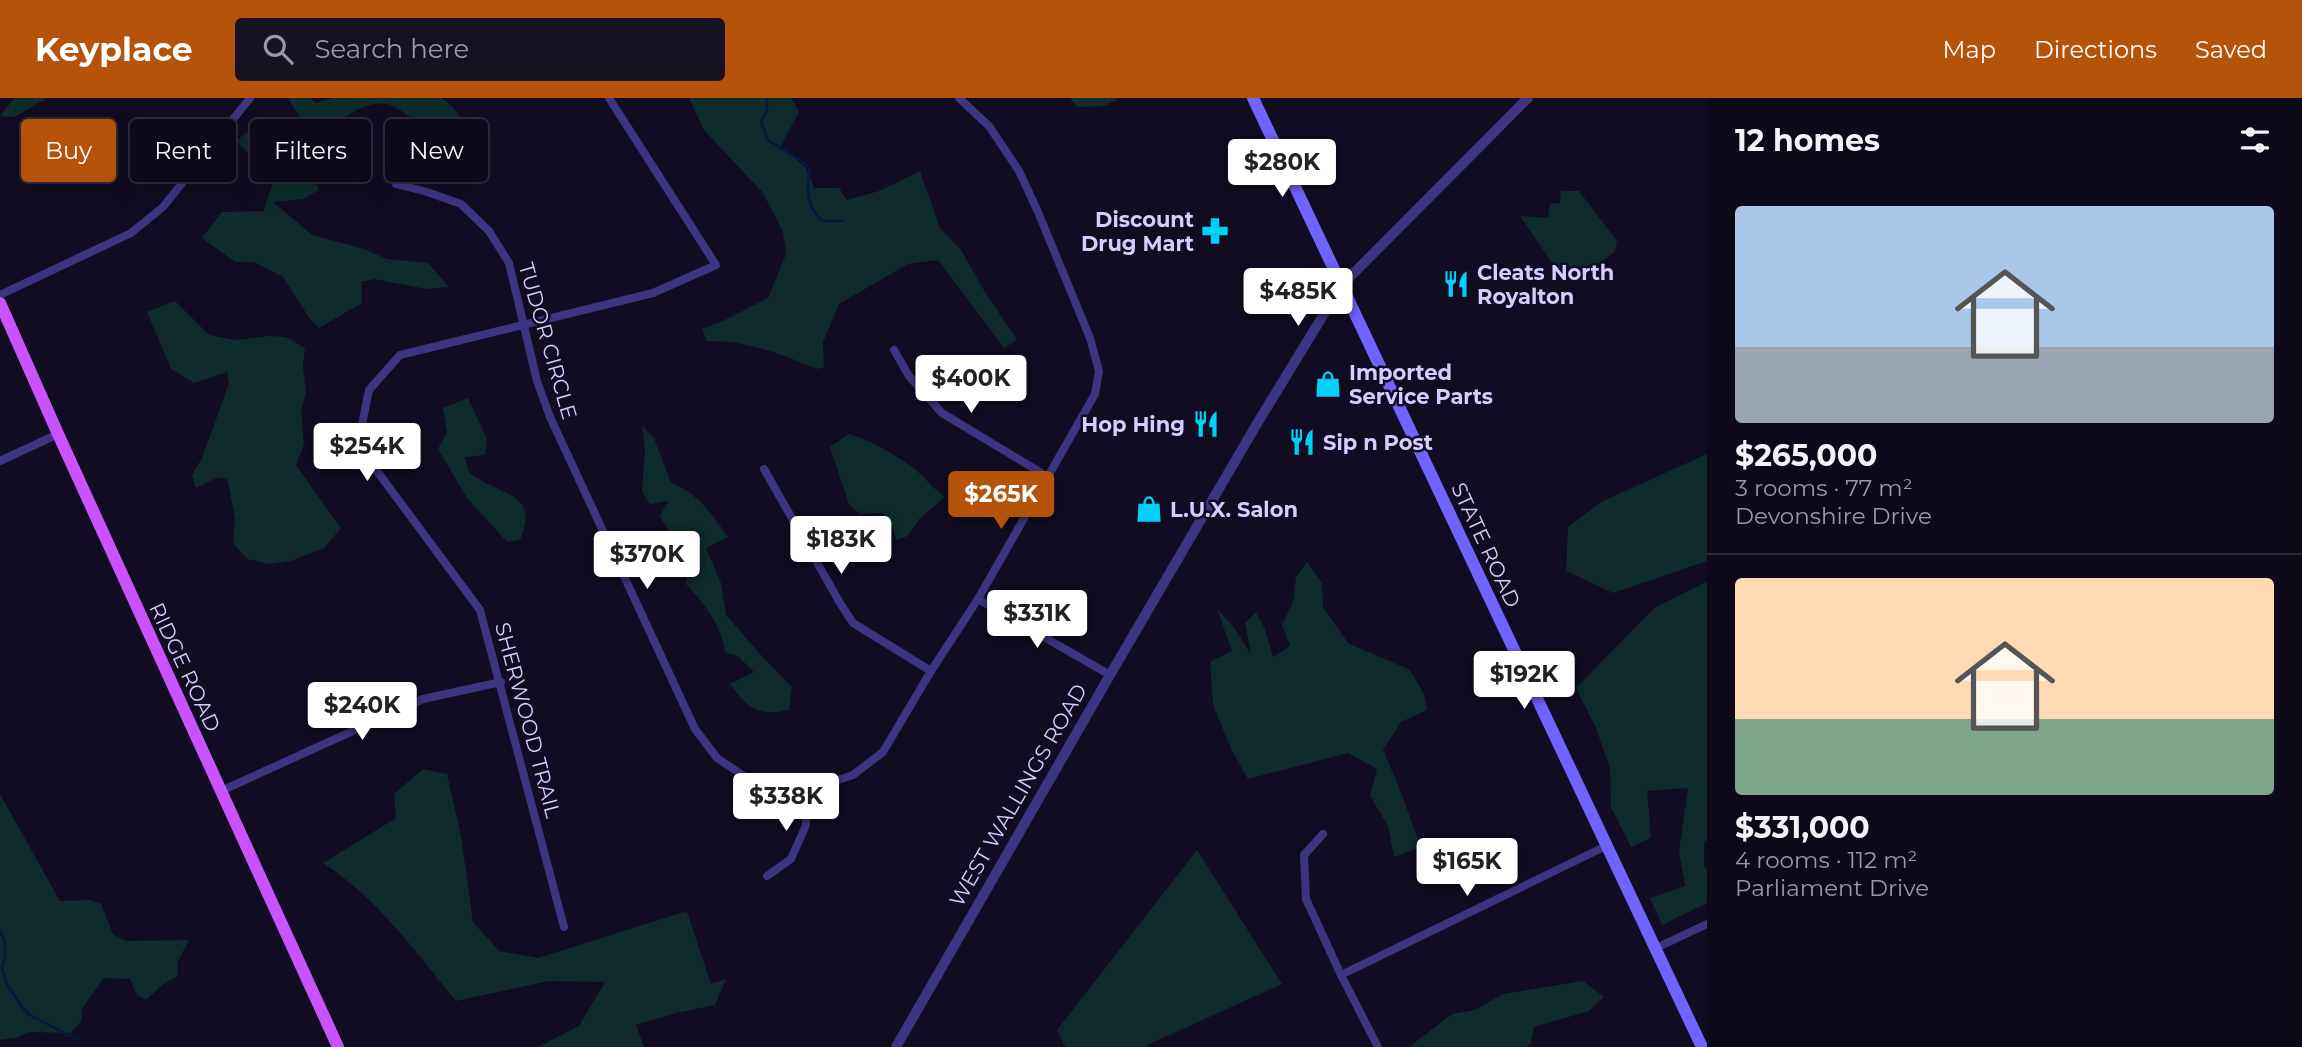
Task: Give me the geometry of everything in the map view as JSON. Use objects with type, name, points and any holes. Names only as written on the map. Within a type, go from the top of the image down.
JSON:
[{"type":"main road","name":"STATE ROAD","points":[[1253,98],[1702,1047]]},
{"type":"main road","name":"RIDGE ROAD","points":[[0,303],[338,1047]]},
{"type":"street","points":[[0,295],[131,233],[163,207],[250,98]]},
{"type":"street","name":"SHERWOOD TRAIL","points":[[564,927],[480,610],[370,463],[360,435],[369,390],[400,355],[653,293],[716,265],[609,98]]},
{"type":"street","name":"TUDOR CIRCLE","points":[[396,184],[461,204],[489,231],[509,263],[537,382],[550,417],[695,729],[718,758],[750,780],[805,791],[853,775],[883,752],[978,599],[1095,394],[1099,371],[1090,338],[1038,212],[1018,171],[989,126],[959,98]]},
{"type":"street","name":"WEST WALLINGS ROAD","points":[[896,1047],[1110,675],[1341,286],[1528,98]]},
{"type":"street","points":[[894,350],[909,376],[942,414],[1048,477]]},
{"type":"street","points":[[0,461],[58,434]]},
{"type":"street","points":[[764,469],[853,622],[931,671]]},
{"type":"street","points":[[978,599],[1110,675]]},
{"type":"street","points":[[221,791],[423,699],[501,682]]},
{"type":"street","points":[[767,876],[791,859],[806,825],[805,791]]},
{"type":"street","points":[[1323,834],[1304,855],[1306,899],[1378,1047]]},
{"type":"street","points":[[1341,975],[1606,846]]},
{"type":"street","points":[[1654,949],[1707,924]]},
{"type":"green space","points":[[17,98],[47,98],[15,117],[0,116]]},
{"type":"green space","points":[[288,98],[310,98],[316,103],[332,98],[442,98],[461,119],[415,119],[390,105],[374,104],[361,108],[345,119],[301,119]]},
{"type":"green space","points":[[689,98],[791,98],[799,112],[781,146],[805,167],[814,188],[839,188],[847,200],[879,191],[920,171],[940,228],[961,250],[1017,340],[1004,348],[938,260],[908,264],[839,304],[823,342],[824,367],[817,369],[749,345],[707,341],[702,329],[768,298],[786,254],[783,232],[763,193],[704,130]]},
{"type":"green space","points":[[1070,98],[1119,98],[1105,106],[1077,107]]},
{"type":"green space","points":[[246,132],[250,136],[250,153],[237,141]]},
{"type":"green space","points":[[314,182],[319,190],[303,199],[273,202],[312,235],[364,249],[387,259],[428,263],[449,287],[426,289],[375,279],[361,282],[362,303],[319,328],[310,319],[283,277],[254,262],[235,262],[202,238],[222,212],[263,211],[273,183]]},
{"type":"green space","points":[[1561,191],[1579,191],[1617,241],[1615,252],[1572,280],[1561,276],[1520,216],[1548,218],[1550,204],[1560,203]]},
{"type":"green space","points":[[175,301],[209,335],[235,340],[286,337],[305,348],[303,367],[306,392],[301,412],[304,444],[296,465],[341,528],[324,548],[291,561],[269,564],[247,559],[233,543],[235,518],[227,478],[216,478],[196,488],[192,475],[202,458],[229,383],[227,372],[194,383],[171,369],[147,312]]},
{"type":"green space","points":[[468,398],[487,439],[485,455],[465,457],[468,470],[473,476],[518,500],[523,506],[525,525],[520,540],[507,542],[467,498],[438,449],[447,432],[443,408]]},
{"type":"green space","points":[[642,426],[654,438],[671,483],[696,498],[728,537],[706,548],[721,583],[726,615],[792,687],[789,710],[769,712],[754,709],[730,684],[754,672],[739,657],[725,652],[716,624],[686,584],[683,557],[660,516],[668,501],[650,504],[642,491],[645,449]]},
{"type":"green space","points":[[849,434],[897,457],[945,497],[919,519],[908,536],[896,540],[891,525],[882,513],[860,514],[849,504],[830,447]]},
{"type":"green space","points":[[1707,454],[1707,561],[1613,593],[1566,571],[1568,527],[1601,502]]},
{"type":"green space","points":[[1307,562],[1322,583],[1323,607],[1348,643],[1410,670],[1424,694],[1427,710],[1401,722],[1383,750],[1421,847],[1394,857],[1388,826],[1370,796],[1377,769],[1348,753],[1248,779],[1232,751],[1213,705],[1210,662],[1232,651],[1217,609],[1233,626],[1251,654],[1245,623],[1256,612],[1265,629],[1273,657],[1290,646],[1282,625],[1293,602],[1296,577]]},
{"type":"green space","points":[[1707,582],[1707,840],[1704,842],[1704,866],[1707,869],[1707,903],[1662,925],[1650,898],[1685,886],[1679,851],[1688,788],[1647,791],[1651,838],[1631,847],[1611,807],[1610,768],[1596,728],[1576,688],[1654,608]]},
{"type":"green space","points":[[423,769],[447,774],[461,836],[473,922],[499,951],[538,958],[687,911],[711,984],[726,979],[715,1005],[636,1025],[644,1047],[538,1047],[579,1026],[605,982],[549,981],[456,1001],[378,909],[361,892],[323,863],[396,818],[394,794]]},
{"type":"green space","points":[[0,794],[60,901],[90,900],[101,904],[113,934],[126,941],[189,940],[177,963],[178,976],[162,985],[146,1000],[137,995],[130,979],[104,978],[83,1007],[81,1021],[71,1033],[29,1032],[16,1038],[0,1040]]},
{"type":"green space","points":[[1197,850],[1282,984],[1143,1047],[1065,1047],[1057,1030]]},
{"type":"green space","points":[[1583,981],[1604,997],[1589,1011],[1534,1027],[1531,1042],[1527,1047],[1409,1047],[1452,1014],[1475,1010],[1503,994]]},
{"type":"waterway","points":[[767,98],[767,111],[761,122],[768,140],[805,163],[810,171],[809,198],[817,216],[822,221],[842,221]]},
{"type":"waterway","points":[[0,931],[5,942],[2,968],[7,984],[22,1007],[30,1015],[80,1041]]},
{"type":"place","name":"Discount Drug Mart","points":[[1215,231]]},
{"type":"place","name":"Cleats North Royalton","points":[[1456,284]]},
{"type":"place","name":"Imported Service Parts","points":[[1328,384]]},
{"type":"place","name":"Hop Hing","points":[[1206,424]]},
{"type":"place","name":"Sip n Post","points":[[1302,442]]},
{"type":"place","name":"L.U.X. Salon","points":[[1149,509]]}]
